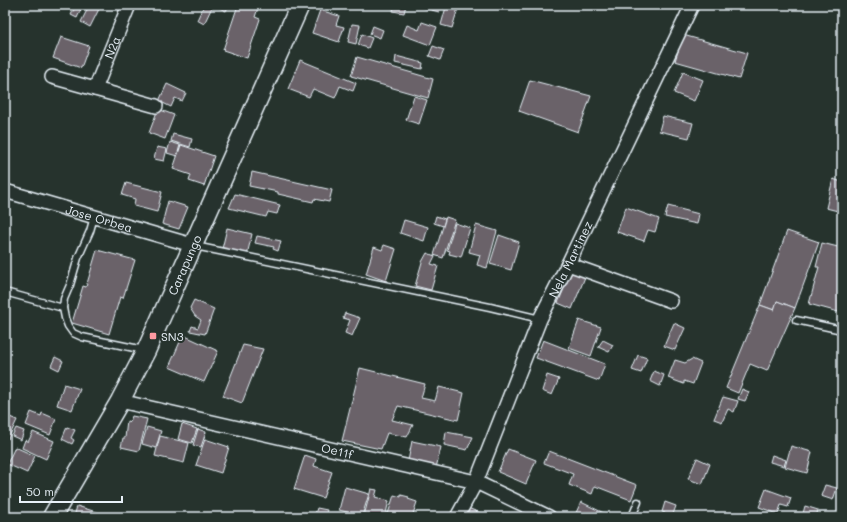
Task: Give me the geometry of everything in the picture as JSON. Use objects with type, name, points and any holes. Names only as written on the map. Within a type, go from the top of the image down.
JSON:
[{"type":"street","name":"N2a","points":[[95,89],[129,5]]},
{"type":"street","name":"Carapungo","points":[[52,517],[120,401],[146,351],[300,5]]},
{"type":"street","name":"Nela Martinez","points":[[457,517],[476,482],[540,319],[568,264],[692,5]]},
{"type":"street","points":[[52,77],[156,106]]},
{"type":"street","name":"Jose Orbea","points":[[5,191],[192,245]]},
{"type":"street","points":[[568,264],[672,301]]},
{"type":"street","name":"Oe11f","points":[[120,401],[476,482],[549,517]]},
{"type":"lane","points":[[94,217],[64,299],[63,308],[68,326],[73,333],[82,337],[146,351]]},
{"type":"lane","points":[[192,245],[490,307],[540,319]]},
{"type":"lane","points":[[5,292],[63,308]]},
{"type":"lane","points":[[796,320],[842,330]]},
{"type":"lane","points":[[632,517],[638,502]]},
{"type":"building","points":[[76,5],[101,5],[90,27],[81,22],[87,10],[82,7],[77,18],[71,15]]},
{"type":"building","points":[[204,5],[213,5],[204,24],[197,20]]},
{"type":"building","points":[[213,5],[229,5],[226,11]]},
{"type":"building","points":[[238,5],[248,5],[258,8],[255,17],[260,19],[247,58],[223,50]]},
{"type":"building","points":[[394,5],[406,5],[404,13],[393,11]]},
{"type":"building","points":[[424,5],[459,5],[452,28],[441,25],[446,7],[441,6],[439,12],[424,8]]},
{"type":"building","points":[[320,10],[339,16],[336,25],[344,27],[339,42],[312,33]]},
{"type":"building","points":[[422,22],[437,27],[430,45],[403,35],[407,25],[419,30]]},
{"type":"building","points":[[352,24],[360,25],[356,44],[348,42]]},
{"type":"building","points":[[373,26],[383,30],[380,38],[370,34]]},
{"type":"building","points":[[362,34],[372,38],[368,48],[358,45]]},
{"type":"building","points":[[683,35],[747,53],[739,79],[675,61]]},
{"type":"building","points":[[61,37],[89,46],[81,68],[53,58]]},
{"type":"building","points":[[433,46],[444,50],[440,60],[429,56]]},
{"type":"building","points":[[396,56],[423,63],[422,69],[395,63]]},
{"type":"building","points":[[357,57],[433,79],[428,98],[351,76]]},
{"type":"building","points":[[300,60],[356,83],[353,91],[340,86],[335,98],[313,89],[309,97],[288,89]]},
{"type":"building","points":[[683,72],[703,80],[694,101],[674,93]]},
{"type":"building","points":[[530,80],[591,96],[578,132],[519,111]]},
{"type":"building","points":[[167,84],[186,93],[182,101],[175,98],[171,107],[159,101]]},
{"type":"building","points":[[414,96],[427,100],[419,124],[406,120]]},
{"type":"building","points":[[158,109],[174,115],[165,139],[149,133]]},
{"type":"building","points":[[663,116],[693,123],[689,138],[659,131]]},
{"type":"building","points":[[173,134],[192,139],[190,147],[171,141]]},
{"type":"building","points":[[170,142],[180,145],[177,156],[167,153]]},
{"type":"building","points":[[181,145],[214,156],[204,186],[189,181],[191,175],[173,169]]},
{"type":"building","points":[[157,147],[167,149],[164,161],[154,159]]},
{"type":"building","points":[[252,172],[332,190],[329,202],[314,199],[313,202],[278,194],[278,192],[249,186]]},
{"type":"building","points":[[833,179],[842,182],[842,212],[826,208]]},
{"type":"building","points":[[126,183],[162,192],[157,212],[134,206],[135,199],[122,195]]},
{"type":"building","points":[[235,194],[280,205],[277,214],[268,212],[266,217],[229,208]]},
{"type":"building","points":[[168,201],[188,207],[179,229],[162,224]]},
{"type":"building","points":[[668,206],[699,214],[697,224],[665,217]]},
{"type":"building","points":[[626,207],[659,219],[655,232],[648,230],[644,241],[617,232]]},
{"type":"building","points":[[436,216],[445,219],[443,226],[434,223]]},
{"type":"building","points":[[446,217],[455,220],[443,258],[434,255]]},
{"type":"building","points":[[404,220],[428,227],[424,241],[400,233]]},
{"type":"building","points":[[455,223],[470,228],[461,257],[449,254],[450,251],[447,250]]},
{"type":"building","points":[[476,225],[497,231],[487,268],[477,265],[480,255],[469,252]]},
{"type":"building","points":[[227,228],[252,234],[247,255],[222,249]]},
{"type":"building","points":[[787,231],[819,242],[795,308],[777,301],[774,310],[760,305]]},
{"type":"building","points":[[499,235],[519,242],[511,270],[490,264]]},
{"type":"building","points":[[257,236],[281,241],[278,251],[273,249],[274,247],[255,243]]},
{"type":"building","points":[[822,243],[842,248],[842,313],[809,304],[819,267],[816,267]]},
{"type":"building","points":[[384,245],[396,249],[386,281],[366,274],[374,247],[382,250]]},
{"type":"building","points":[[97,250],[135,260],[123,298],[120,297],[109,334],[72,323],[83,286],[86,287]]},
{"type":"building","points":[[427,253],[435,256],[431,264],[438,266],[431,290],[415,286],[422,262]]},
{"type":"building","points":[[571,272],[585,277],[572,309],[558,303]]},
{"type":"building","points":[[194,300],[214,309],[205,334],[190,331],[192,326],[198,328],[201,320],[195,316],[190,308]]},
{"type":"building","points":[[777,301],[795,308],[767,371],[750,364],[738,393],[726,388],[760,305],[774,310]]},
{"type":"building","points":[[345,313],[360,318],[352,336],[345,333],[350,320],[343,318]]},
{"type":"building","points":[[579,320],[601,327],[591,356],[569,348]]},
{"type":"building","points":[[674,323],[685,328],[675,350],[664,346]]},
{"type":"building","points":[[183,335],[218,351],[204,382],[169,367]]},
{"type":"building","points":[[543,340],[605,364],[599,381],[536,358]]},
{"type":"building","points":[[603,340],[613,345],[609,352],[598,347]]},
{"type":"building","points":[[243,345],[263,349],[242,403],[223,396]]},
{"type":"building","points":[[638,355],[647,358],[641,373],[632,370]]},
{"type":"building","points":[[55,357],[63,361],[59,370],[51,366]]},
{"type":"building","points":[[692,359],[701,363],[693,384],[684,381],[684,384],[668,378],[675,360],[685,363]]},
{"type":"building","points":[[360,368],[425,384],[421,398],[435,401],[439,387],[464,393],[458,420],[398,406],[392,420],[413,425],[407,437],[387,433],[381,449],[342,441]]},
{"type":"building","points":[[654,371],[664,375],[660,386],[650,381]]},
{"type":"building","points":[[547,375],[559,379],[552,395],[542,391]]},
{"type":"building","points":[[64,384],[80,389],[72,410],[57,405]]},
{"type":"building","points":[[742,389],[749,392],[745,401],[738,399]]},
{"type":"building","points":[[723,397],[738,401],[734,412],[728,409],[722,422],[714,419]]},
{"type":"building","points":[[31,412],[41,416],[42,413],[56,419],[50,435],[26,425]]},
{"type":"building","points":[[5,415],[17,420],[8,439],[5,438]]},
{"type":"building","points":[[132,416],[147,419],[139,451],[121,447],[123,438],[125,438],[127,421],[130,422]]},
{"type":"building","points":[[182,424],[197,429],[192,443],[178,439]]},
{"type":"building","points":[[67,427],[75,430],[71,438],[74,440],[72,444],[62,439]]},
{"type":"building","points":[[147,427],[161,431],[156,448],[142,444]]},
{"type":"building","points":[[16,428],[24,431],[21,440],[12,436]]},
{"type":"building","points":[[198,429],[206,432],[201,447],[193,445]]},
{"type":"building","points":[[33,432],[54,441],[46,459],[22,448],[25,440],[28,442]]},
{"type":"building","points":[[446,432],[473,437],[467,450],[444,445]]},
{"type":"building","points":[[160,436],[189,443],[184,463],[155,456]]},
{"type":"building","points":[[205,439],[229,447],[221,473],[196,465]]},
{"type":"building","points":[[412,441],[441,447],[436,468],[408,461]]},
{"type":"building","points":[[791,446],[812,452],[807,473],[785,467]]},
{"type":"building","points":[[15,447],[35,456],[27,473],[7,464]]},
{"type":"building","points":[[508,449],[536,460],[526,484],[498,472]]},
{"type":"building","points":[[549,451],[637,485],[631,500],[595,486],[592,494],[569,485],[573,474],[544,463]]},
{"type":"building","points":[[305,455],[316,459],[314,466],[332,472],[323,498],[294,489]]},
{"type":"building","points":[[772,455],[786,460],[784,466],[770,462]]},
{"type":"building","points":[[697,458],[710,464],[702,484],[688,479]]},
{"type":"building","points":[[825,485],[837,488],[833,500],[821,496]]},
{"type":"building","points":[[345,487],[369,494],[362,516],[339,510]]},
{"type":"building","points":[[371,489],[377,490],[375,497],[389,501],[385,517],[364,516]]},
{"type":"building","points":[[766,489],[791,498],[788,507],[781,505],[778,514],[759,507]]},
{"type":"building","points":[[394,495],[409,497],[408,499],[417,502],[412,517],[387,517]]},
{"type":"building","points":[[581,502],[612,517],[574,517]]},
{"type":"building","points":[[665,502],[676,506],[672,517],[664,517],[665,513],[662,512]]},
{"type":"building","points":[[77,506],[106,515],[105,517],[74,517]]},
{"type":"building","points":[[805,506],[818,510],[816,517],[802,517]]},
{"type":"building","points":[[317,508],[327,510],[325,517],[314,517]]},
{"type":"building","points":[[468,508],[480,513],[478,517],[463,517]]},
{"type":"place","name":"SN3","points":[[153,336]]}]
